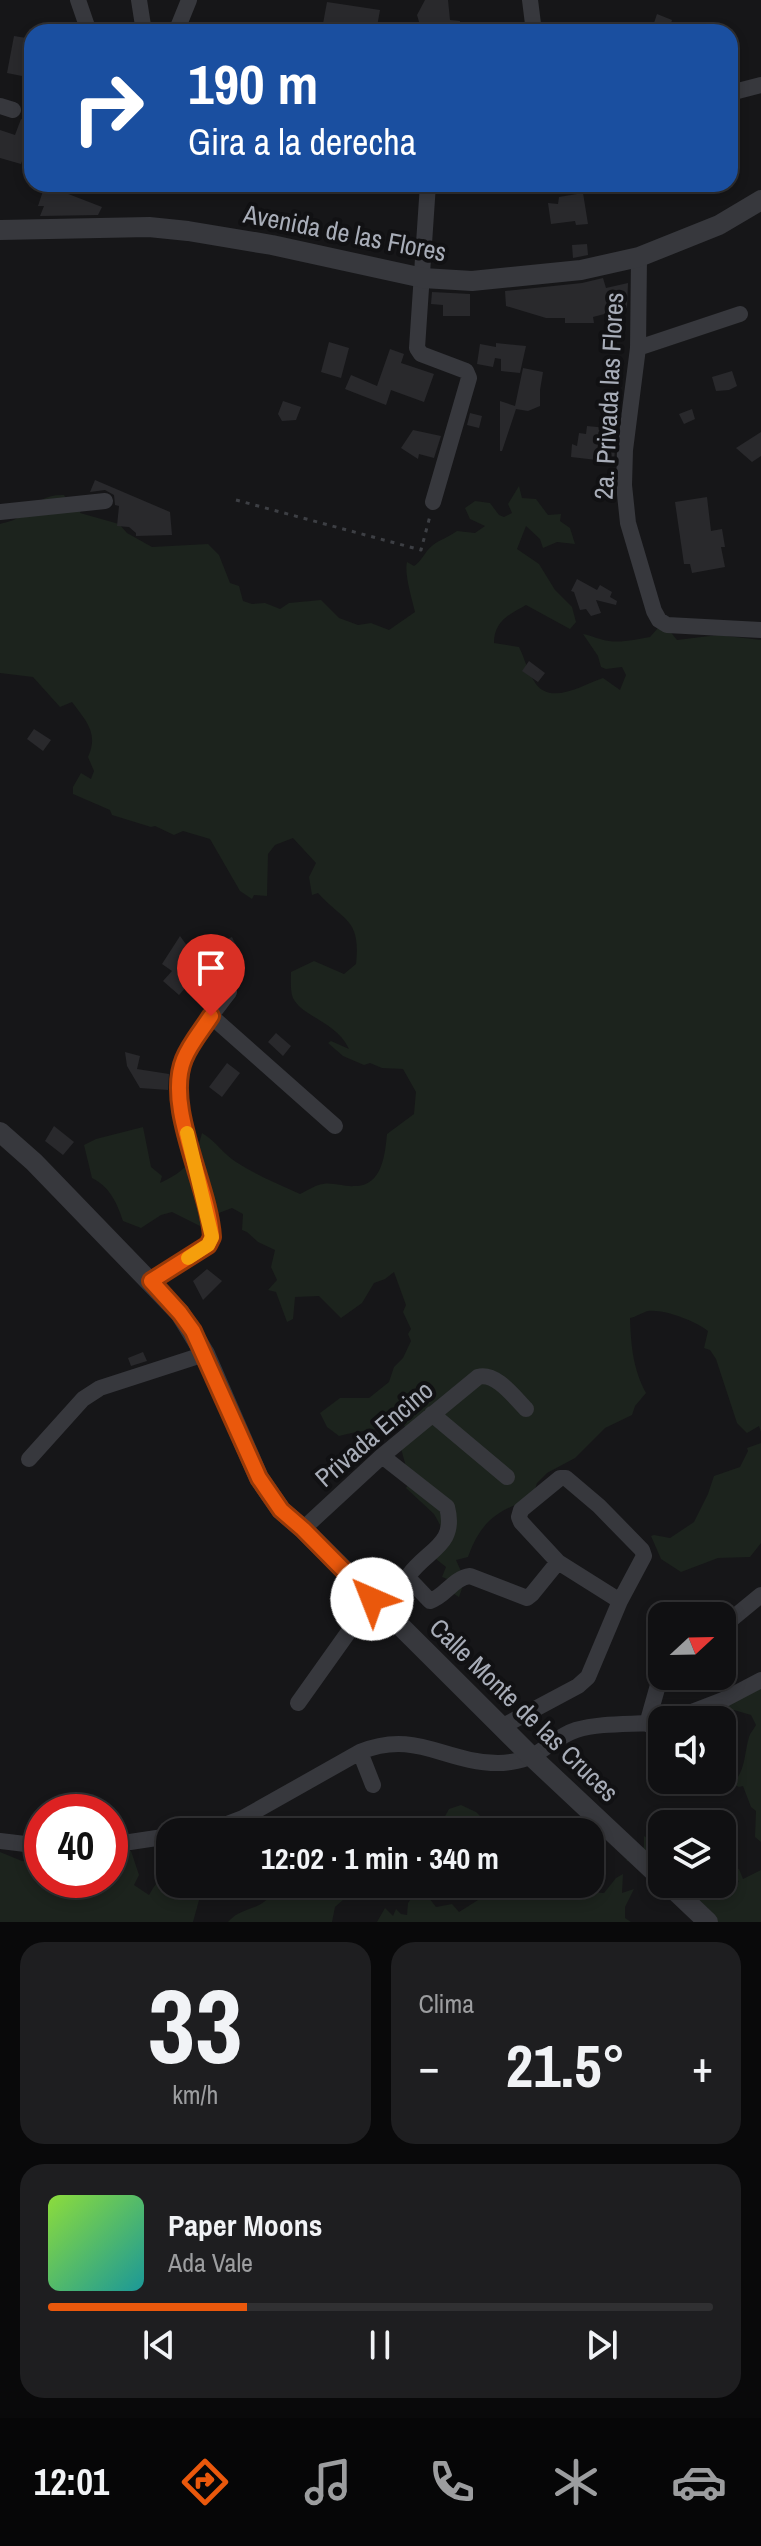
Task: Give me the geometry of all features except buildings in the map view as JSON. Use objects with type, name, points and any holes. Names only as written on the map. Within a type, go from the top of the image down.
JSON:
[{"type":"street","points":[[78,0],[86,24]]},
{"type":"street","points":[[139,0],[143,24]]},
{"type":"street","points":[[179,24],[189,0]]},
{"type":"street","points":[[530,0],[533,24]]},
{"type":"street","points":[[738,91],[761,85]]},
{"type":"street","points":[[428,192],[417,348],[421,354],[466,371],[469,378],[433,502]]},
{"type":"street","name":"Avenida de las Flores","points":[[0,230],[149,227],[188,231],[272,245],[423,278],[472,281],[581,270],[639,257],[719,225],[761,200]]},
{"type":"street","name":"2a. Privada las Flores","points":[[639,257],[638,348],[625,450],[624,485],[628,523],[654,611],[659,620],[667,625],[761,630]]},
{"type":"street","points":[[638,348],[740,314]]},
{"type":"street","points":[[0,512],[105,501]]},
{"type":"street","points":[[151,1281],[208,1245],[212,1237],[184,1122],[179,1083],[184,1059],[229,992]]},
{"type":"street","points":[[211,1016],[335,1126]]},
{"type":"street","name":"Calle Monte de las Cruces","points":[[0,1132],[34,1162],[180,1313],[205,1354],[259,1478],[281,1510],[532,1757],[648,1866]]},
{"type":"street","points":[[29,1459],[83,1399],[100,1388],[205,1354]]},
{"type":"street","name":"Privada Encino","points":[[303,1529],[382,1456],[478,1377],[492,1377],[526,1409]]},
{"type":"street","points":[[432,1414],[507,1477]]},
{"type":"street","points":[[382,1456],[447,1507],[450,1528],[447,1538],[409,1575],[430,1601],[440,1597],[462,1577],[470,1576],[527,1598],[558,1562]]},
{"type":"street","points":[[503,1726],[578,1686],[588,1677],[620,1601],[643,1561],[642,1550],[599,1506],[566,1478],[554,1481],[521,1510],[519,1517],[558,1562],[620,1601]]},
{"type":"street","points":[[736,1616],[761,1595]]},
{"type":"street","points":[[298,1703],[372,1599]]},
{"type":"street","points":[[707,1706],[761,1680]]},
{"type":"street","points":[[243,1818],[376,1745],[399,1742],[477,1761],[500,1763],[532,1757],[575,1730],[648,1724]]},
{"type":"street","points":[[360,1752],[373,1785]]},
{"type":"street","points":[[128,1842],[156,1838]]},
{"type":"street","points":[[0,1841],[24,1844]]},
{"type":"street","points":[[683,1898],[708,1922]]},
{"type":"path","points":[[236,500],[421,550],[433,502]]},
{"type":"shaded area","points":[[519,486],[522,498],[536,499],[548,515],[561,514],[560,521],[570,528],[575,544],[557,542],[543,548],[540,539],[526,526],[517,549],[539,564],[555,590],[572,607],[576,622],[570,629],[526,605],[504,619],[495,635],[494,643],[519,647],[540,689],[566,692],[603,678],[620,690],[626,675],[622,667],[601,667],[598,656],[583,634],[624,641],[650,637],[658,628],[668,629],[677,640],[718,635],[761,640],[761,1432],[759,1426],[747,1433],[737,1423],[716,1359],[710,1350],[704,1348],[708,1331],[688,1320],[662,1312],[648,1311],[630,1318],[634,1357],[646,1393],[632,1415],[605,1428],[575,1458],[547,1473],[537,1483],[532,1499],[500,1513],[485,1526],[468,1557],[456,1560],[465,1580],[459,1597],[454,1594],[450,1580],[442,1577],[446,1567],[436,1559],[444,1532],[434,1514],[406,1488],[410,1481],[400,1445],[407,1431],[404,1425],[339,1436],[327,1427],[320,1413],[340,1398],[369,1398],[389,1382],[394,1367],[403,1358],[411,1341],[408,1334],[411,1329],[403,1312],[406,1305],[394,1272],[374,1283],[362,1303],[341,1318],[319,1296],[295,1297],[293,1319],[287,1322],[276,1292],[268,1290],[277,1280],[271,1267],[275,1250],[242,1230],[243,1214],[232,1208],[211,1216],[204,1228],[172,1212],[141,1228],[123,1221],[112,1196],[92,1178],[84,1145],[143,1127],[151,1167],[162,1176],[160,1183],[188,1164],[202,1133],[236,1162],[300,1194],[323,1184],[364,1185],[380,1168],[387,1134],[414,1114],[416,1092],[403,1069],[382,1068],[370,1063],[364,1065],[343,1056],[328,1043],[331,1041],[349,1049],[343,1040],[293,998],[291,972],[314,961],[344,974],[356,964],[357,949],[349,922],[318,893],[312,895],[309,877],[316,863],[293,838],[275,845],[268,854],[267,896],[254,895],[252,899],[240,891],[210,839],[183,831],[174,835],[155,826],[112,815],[110,810],[73,794],[73,787],[81,773],[91,779],[94,771],[88,757],[92,741],[86,721],[72,702],[60,707],[33,677],[0,673],[0,524],[17,518],[44,499],[64,495],[72,507],[82,508],[80,513],[119,524],[127,533],[152,547],[208,544],[219,555],[230,583],[239,586],[243,601],[265,603],[280,609],[289,603],[321,600],[339,618],[358,625],[371,623],[389,630],[415,612],[407,580],[407,562],[414,566],[433,545],[457,531],[475,533],[485,526],[470,519],[465,508],[475,501],[490,503],[504,517],[512,513],[508,504]]},
{"type":"shaded area","points":[[761,1443],[761,1543],[750,1557],[718,1558],[681,1572],[661,1559],[651,1536],[670,1538],[694,1522],[714,1476],[740,1467],[747,1448]]},
{"type":"shaded area","points":[[761,1676],[761,1842],[755,1837],[756,1811],[751,1807],[743,1786],[736,1786],[749,1737],[756,1725],[751,1715],[736,1711],[736,1706],[724,1706]]},
{"type":"shaded area","points":[[461,1805],[482,1818],[444,1818],[449,1809]]},
{"type":"shaded area","points":[[644,1836],[648,1838],[648,1867],[640,1862],[626,1861],[644,1847]]},
{"type":"shaded area","points":[[128,1851],[131,1851],[139,1875],[134,1885],[149,1895],[156,1885],[156,1898],[200,1898],[193,1922],[0,1922],[0,1852],[22,1861],[24,1898],[128,1898]]},
{"type":"shaded area","points":[[736,1869],[739,1869],[743,1879],[761,1870],[761,1922],[714,1922],[686,1898],[736,1898],[739,1881],[736,1880]]},
{"type":"shaded area","points":[[623,1874],[622,1893],[634,1889],[625,1907],[625,1918],[631,1922],[377,1922],[385,1908],[393,1916],[396,1909],[407,1915],[412,1898],[429,1898],[436,1907],[452,1904],[459,1912],[478,1898],[604,1898],[604,1893]]},
{"type":"shaded area","points":[[268,1898],[344,1899],[335,1907],[332,1922],[228,1922]]},
{"type":"slow traffic","points":[[187,1133],[212,1237],[208,1245],[188,1258]]},
{"type":"route","points":[[211,1016],[184,1059],[179,1083],[184,1122],[212,1237],[208,1245],[151,1281],[193,1331],[259,1478],[281,1510],[372,1599]]}]
